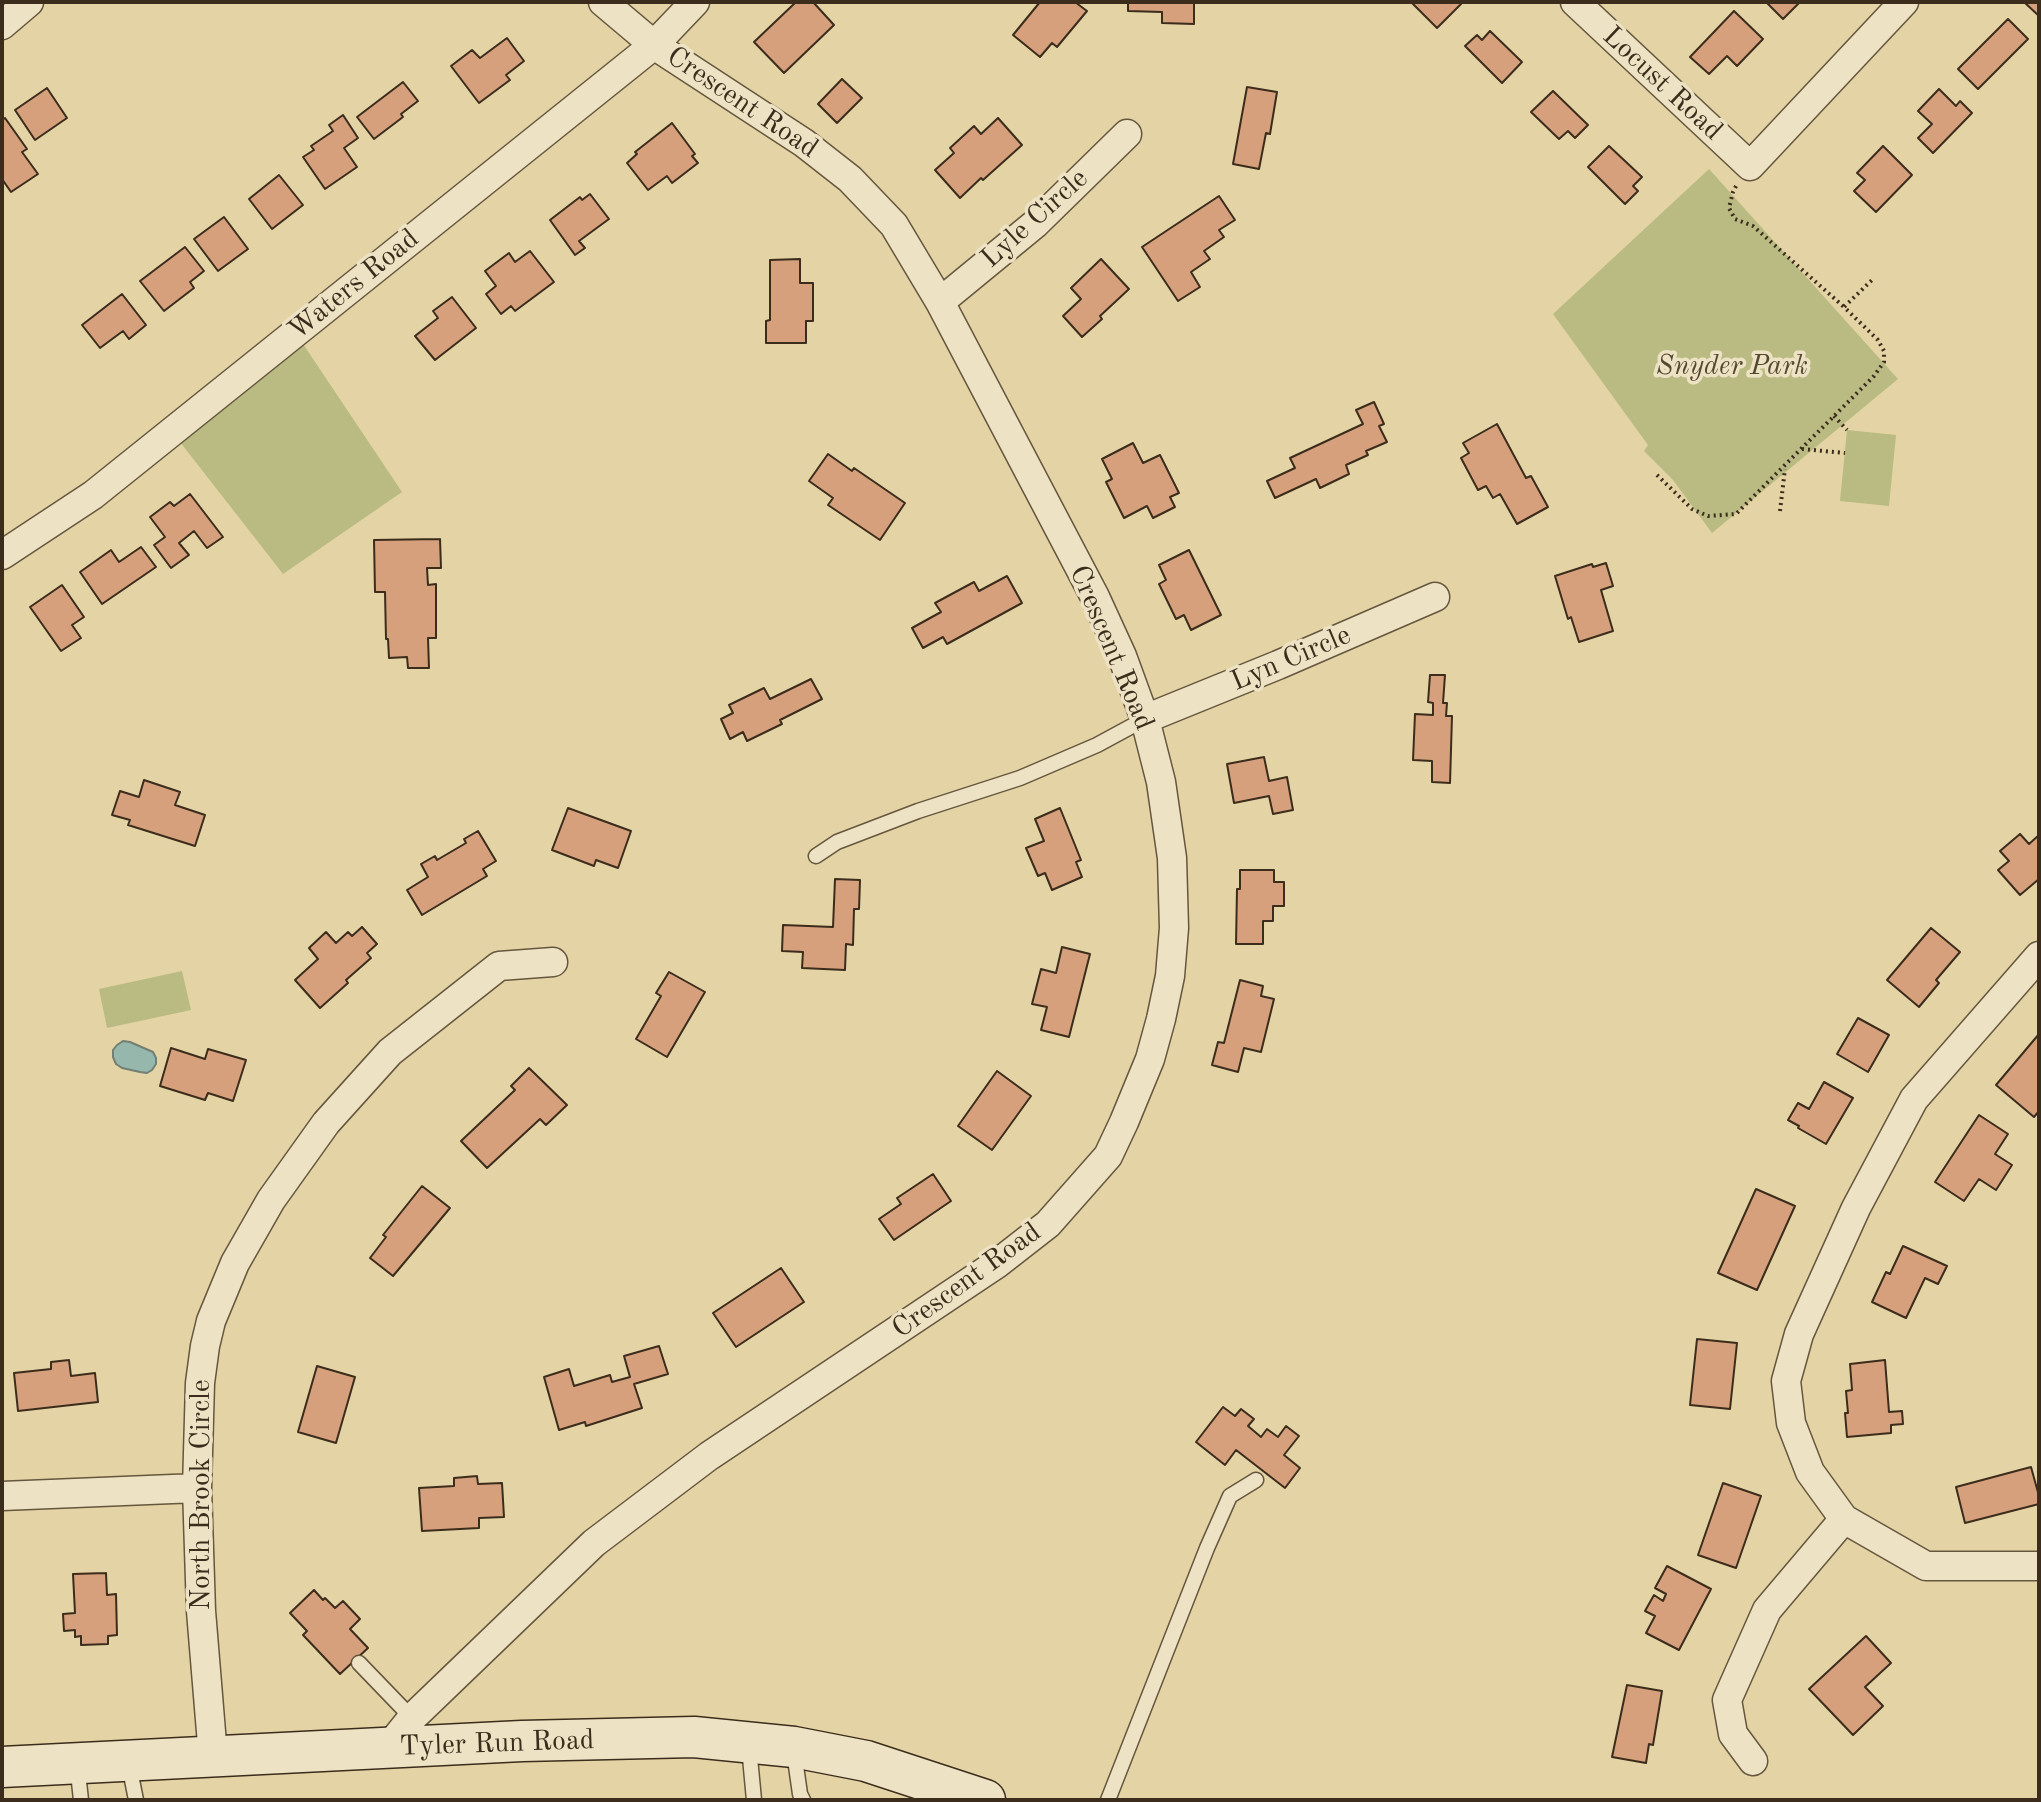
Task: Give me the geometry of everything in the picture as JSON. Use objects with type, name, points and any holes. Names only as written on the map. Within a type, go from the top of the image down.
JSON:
[{"type":"street","points":[[2,25],[29,2]]},
{"type":"street","name":"Crescent Road","points":[[387,1749],[412,1718],[594,1543],[709,1456],[998,1263],[1048,1224],[1108,1156],[1150,1059],[1170,976],[1174,928],[1172,858],[1161,782],[1145,719],[1122,656],[1095,597],[940,302],[894,225],[850,179],[804,143],[654,45],[603,2]]},
{"type":"street","name":"Waters Road","points":[[2,555],[93,495],[654,45],[695,2]]},
{"type":"street","name":"Locust Road","points":[[1575,2],[1750,166]]},
{"type":"street","points":[[1750,166],[1904,2]]},
{"type":"street","name":"Lyle Circle","points":[[940,302],[1035,224],[1127,134]]},
{"type":"street","name":"Lyn Circle","points":[[1145,719],[1435,597]]},
{"type":"street","points":[[2039,956],[1914,1099],[1856,1208],[1799,1334],[1786,1381],[1791,1423],[1810,1472],[1844,1519],[1926,1566],[2039,1566]]},
{"type":"street","name":"North Brook Circle","points":[[213,1756],[201,1611],[197,1488],[200,1383],[211,1321],[235,1263],[271,1200],[326,1123],[390,1052],[499,966],[553,962]]},
{"type":"street","points":[[2,1496],[197,1488]]},
{"type":"street","points":[[1753,1761],[1733,1734],[1727,1700],[1767,1610],[1844,1519]]},
{"type":"street","name":"Tyler Run Road","points":[[2,1767],[79,1782],[128,1761],[522,1741],[694,1737],[794,1747],[866,1761],[985,1800]]},
{"type":"lane","points":[[816,856],[837,842],[918,811],[1020,778],[1097,745],[1145,719]]},
{"type":"lane","points":[[1108,1800],[1230,1496],[1256,1480]]},
{"type":"lane","points":[[359,1663],[412,1718]]},
{"type":"lane","points":[[748,1743],[754,1800]]},
{"type":"lane","points":[[794,1747],[803,1800]]},
{"type":"lane","points":[[128,1761],[136,1800]]},
{"type":"path","points":[[1657,475],[1692,509],[1708,516],[1736,514],[1874,376],[1884,362],[1884,351],[1878,340],[1844,307],[1753,226],[1735,219],[1729,208],[1733,192],[1750,166]]},
{"type":"path","points":[[1844,307],[1872,280]]},
{"type":"path","points":[[1834,416],[1847,430]]},
{"type":"path","points":[[1802,449],[1845,453]]},
{"type":"path","points":[[1780,511],[1785,467]]},
{"type":"green space","name":"Snyder Park","points":[[1709,169],[1898,379],[1712,533],[1673,480],[1644,451],[1648,445],[1553,314]]},
{"type":"green space","points":[[295,332],[402,492],[283,574],[166,424]]},
{"type":"green space","points":[[1847,430],[1896,435],[1889,506],[1840,501]]},
{"type":"green space","points":[[182,971],[191,1010],[107,1028],[99,989]]},
{"type":"water","points":[[123,1041],[153,1052],[156,1064],[152,1070],[140,1072],[116,1064],[113,1050]]},
{"type":"building","points":[[796,2],[813,2],[834,25],[784,73],[754,42]]},
{"type":"building","points":[[1040,2],[1075,2],[1087,11],[1057,47],[1052,43],[1040,57],[1013,35]]},
{"type":"building","points":[[1128,2],[1194,2],[1194,24],[1162,23],[1162,12],[1128,11]]},
{"type":"building","points":[[1411,2],[1458,2],[1461,4],[1437,28]]},
{"type":"building","points":[[1766,2],[1800,2],[1783,19]]},
{"type":"building","points":[[2024,2],[2039,2],[2039,16]]},
{"type":"building","points":[[1734,11],[1763,39],[1737,66],[1727,56],[1709,74],[1690,57]]},
{"type":"building","points":[[2008,19],[2028,39],[1978,89],[1958,69]]},
{"type":"building","points":[[1490,31],[1522,62],[1502,83],[1465,46],[1477,35],[1482,40]]},
{"type":"building","points":[[507,38],[524,61],[506,75],[510,80],[479,103],[451,66],[472,50],[480,58]]},
{"type":"building","points":[[842,79],[862,98],[837,123],[818,104]]},
{"type":"building","points":[[403,82],[418,101],[374,139],[357,117]]},
{"type":"building","points":[[1247,87],[1277,92],[1270,134],[1266,133],[1259,169],[1233,164]]},
{"type":"building","points":[[47,88],[67,118],[35,140],[15,110]]},
{"type":"building","points":[[1939,89],[1956,106],[1960,101],[1972,113],[1933,153],[1918,138],[1932,124],[1918,111]]},
{"type":"building","points":[[1553,91],[1588,125],[1575,138],[1568,131],[1559,139],[1531,112]]},
{"type":"building","points":[[343,115],[358,138],[344,148],[357,167],[325,189],[303,157],[314,150],[311,146],[333,131],[329,125]]},
{"type":"building","points":[[5,118],[27,149],[22,152],[38,174],[11,192],[2,179],[2,120]]},
{"type":"building","points":[[998,118],[1022,145],[960,198],[935,170],[954,153],[950,148],[974,126],[981,134]]},
{"type":"building","points":[[672,123],[698,163],[672,183],[667,176],[648,190],[627,163],[637,154],[635,152]]},
{"type":"building","points":[[1609,146],[1642,177],[1633,186],[1638,191],[1625,204],[1588,167]]},
{"type":"building","points":[[1883,146],[1912,175],[1876,212],[1854,191],[1865,180],[1857,173]]},
{"type":"building","points":[[279,175],[303,205],[272,229],[249,199]]},
{"type":"building","points":[[590,194],[609,219],[579,241],[585,248],[575,255],[550,220],[580,197],[582,200]]},
{"type":"building","points":[[1219,196],[1235,220],[1219,230],[1224,237],[1204,251],[1210,259],[1191,272],[1200,287],[1178,301],[1142,247]]},
{"type":"building","points":[[224,217],[248,249],[218,271],[194,239]]},
{"type":"building","points":[[185,247],[204,271],[190,282],[194,288],[164,311],[140,281]]},
{"type":"building","points":[[530,251],[554,282],[515,311],[511,306],[501,314],[486,294],[496,286],[485,271],[509,253],[515,262]]},
{"type":"building","points":[[800,259],[800,283],[813,283],[813,321],[806,321],[806,343],[766,343],[766,321],[770,320],[770,260]]},
{"type":"building","points":[[1101,259],[1129,289],[1082,337],[1063,316],[1081,299],[1071,288]]},
{"type":"building","points":[[122,294],[146,325],[129,339],[123,331],[100,348],[82,325]]},
{"type":"building","points":[[452,297],[476,328],[435,360],[415,336],[438,318],[433,311]]},
{"type":"building","points":[[1374,402],[1384,424],[1379,426],[1387,442],[1366,451],[1368,455],[1346,465],[1349,474],[1320,488],[1316,479],[1275,498],[1267,481],[1295,468],[1290,458],[1363,424],[1356,410]]},
{"type":"building","points":[[1497,424],[1526,478],[1531,476],[1548,507],[1517,524],[1500,494],[1493,498],[1486,486],[1478,490],[1461,458],[1469,453],[1463,443]]},
{"type":"building","points":[[1133,443],[1143,463],[1160,455],[1179,493],[1170,497],[1175,507],[1153,518],[1147,506],[1124,518],[1106,482],[1112,479],[1102,459]]},
{"type":"building","points":[[828,454],[905,503],[880,540],[828,505],[833,498],[809,481]]},
{"type":"building","points":[[190,494],[223,537],[207,548],[194,531],[179,543],[189,555],[171,568],[154,545],[165,537],[150,517],[170,502],[174,506]]},
{"type":"building","points":[[440,539],[441,568],[427,568],[428,585],[436,584],[436,638],[428,638],[429,668],[408,668],[407,657],[389,658],[385,592],[375,592],[374,540]]},
{"type":"building","points":[[141,547],[156,567],[102,604],[80,572],[111,550],[119,562]]},
{"type":"building","points":[[1189,550],[1221,615],[1191,630],[1184,615],[1176,619],[1159,584],[1166,580],[1159,565]]},
{"type":"building","points":[[1606,563],[1613,586],[1601,590],[1613,631],[1579,642],[1571,617],[1568,619],[1555,576],[1592,564],[1593,567]]},
{"type":"building","points":[[1007,576],[1022,603],[947,644],[943,637],[923,648],[912,628],[941,612],[935,603],[974,582],[979,591]]},
{"type":"building","points":[[62,585],[84,617],[72,625],[81,638],[61,651],[30,607]]},
{"type":"building","points":[[1430,675],[1445,675],[1443,703],[1447,703],[1446,716],[1452,716],[1450,783],[1432,782],[1432,761],[1413,760],[1415,714],[1433,715],[1433,703],[1428,702]]},
{"type":"building","points":[[811,679],[822,699],[747,741],[743,732],[730,739],[721,719],[733,713],[729,705],[764,688],[770,699]]},
{"type":"building","points":[[1264,757],[1269,781],[1287,777],[1293,810],[1273,814],[1269,796],[1234,803],[1227,764]]},
{"type":"building","points":[[144,780],[180,792],[175,805],[205,815],[195,846],[128,825],[130,820],[112,815],[120,791],[139,797]]},
{"type":"building","points":[[568,808],[631,831],[618,868],[596,860],[594,866],[552,850]]},
{"type":"building","points":[[1060,808],[1081,860],[1076,862],[1082,877],[1052,890],[1045,873],[1038,876],[1026,848],[1044,841],[1035,819]]},
{"type":"building","points":[[478,831],[496,861],[483,869],[487,876],[422,915],[407,890],[428,877],[421,864],[435,856],[437,860],[466,843],[464,839]]},
{"type":"building","points":[[2020,834],[2029,844],[2039,835],[2039,879],[2020,895],[1998,870],[2009,861],[2000,851]]},
{"type":"building","points":[[1240,870],[1274,870],[1274,882],[1284,882],[1284,906],[1273,906],[1273,921],[1263,921],[1263,944],[1236,944]]},
{"type":"building","points":[[835,879],[860,880],[859,909],[854,909],[853,945],[846,944],[845,970],[802,968],[803,952],[782,951],[783,925],[833,927]]},
{"type":"building","points":[[362,927],[377,944],[367,953],[371,958],[320,1008],[295,980],[318,959],[309,948],[326,932],[336,943],[348,932],[352,936]]},
{"type":"building","points":[[1931,928],[1960,952],[1936,980],[1939,983],[1919,1007],[1887,980]]},
{"type":"building","points":[[1062,947],[1090,954],[1069,1037],[1041,1030],[1047,1007],[1032,1004],[1041,969],[1056,973]]},
{"type":"building","points":[[669,972],[705,992],[667,1057],[636,1039],[661,996],[656,993]]},
{"type":"building","points":[[1240,980],[1263,986],[1261,996],[1274,999],[1261,1052],[1244,1048],[1238,1072],[1212,1065],[1218,1042],[1224,1043]]},
{"type":"building","points":[[1858,1018],[1889,1035],[1868,1072],[1837,1054]]},
{"type":"building","points":[[2039,1034],[2039,1111],[2034,1117],[1996,1085]]},
{"type":"building","points":[[171,1048],[205,1059],[208,1049],[246,1060],[233,1101],[208,1093],[205,1100],[160,1086]]},
{"type":"building","points":[[529,1068],[567,1105],[546,1125],[540,1119],[487,1168],[461,1141],[515,1090],[511,1086]]},
{"type":"building","points":[[997,1071],[1031,1096],[992,1150],[958,1126]]},
{"type":"building","points":[[1824,1082],[1853,1098],[1826,1144],[1788,1120],[1798,1103],[1809,1109]]},
{"type":"building","points":[[1979,1115],[2008,1134],[1995,1154],[2012,1165],[1996,1190],[1979,1179],[1964,1201],[1935,1182]]},
{"type":"building","points":[[933,1174],[951,1201],[894,1240],[879,1219],[901,1204],[897,1198]]},
{"type":"building","points":[[422,1186],[450,1208],[393,1276],[370,1258],[386,1237],[383,1235]]},
{"type":"building","points":[[1756,1189],[1795,1206],[1757,1290],[1718,1273]]},
{"type":"building","points":[[1903,1246],[1947,1266],[1938,1284],[1925,1278],[1906,1318],[1872,1302]]},
{"type":"building","points":[[781,1268],[804,1302],[736,1347],[713,1313]]},
{"type":"building","points":[[1697,1339],[1737,1343],[1730,1409],[1690,1405]]},
{"type":"building","points":[[659,1346],[668,1374],[634,1384],[642,1408],[586,1426],[585,1422],[559,1430],[544,1377],[569,1369],[574,1386],[610,1375],[612,1382],[630,1377],[624,1356]]},
{"type":"building","points":[[69,1360],[71,1376],[95,1373],[98,1402],[18,1411],[14,1373],[51,1369],[51,1362]]},
{"type":"building","points":[[1885,1360],[1889,1412],[1902,1411],[1903,1424],[1891,1425],[1891,1433],[1847,1437],[1846,1391],[1852,1390],[1850,1364]]},
{"type":"building","points":[[317,1366],[355,1377],[336,1443],[298,1432]]},
{"type":"building","points":[[1223,1407],[1235,1416],[1241,1409],[1254,1419],[1248,1426],[1261,1437],[1267,1429],[1278,1437],[1286,1426],[1299,1436],[1284,1455],[1300,1468],[1285,1488],[1236,1450],[1225,1465],[1196,1442]]},
{"type":"building","points":[[2031,1467],[2039,1504],[1965,1523],[1956,1487]]},
{"type":"building","points":[[477,1476],[478,1484],[502,1483],[504,1517],[479,1518],[479,1528],[422,1531],[419,1488],[454,1486],[454,1478]]},
{"type":"building","points":[[1723,1483],[1761,1496],[1736,1568],[1698,1555]]},
{"type":"building","points":[[1667,1566],[1711,1589],[1679,1650],[1646,1633],[1655,1616],[1645,1611],[1654,1595],[1663,1601],[1666,1594],[1655,1588]]},
{"type":"building","points":[[106,1573],[107,1595],[116,1594],[117,1635],[108,1636],[108,1644],[81,1645],[81,1636],[75,1637],[75,1630],[64,1631],[63,1614],[75,1613],[73,1574]]},
{"type":"building","points":[[314,1590],[335,1608],[343,1601],[360,1619],[350,1629],[368,1648],[340,1674],[303,1635],[307,1631],[290,1613]]},
{"type":"building","points":[[1866,1636],[1891,1663],[1865,1687],[1883,1706],[1853,1735],[1809,1689]]},
{"type":"building","points":[[1627,1685],[1662,1691],[1653,1745],[1649,1744],[1646,1763],[1612,1757]]}]
